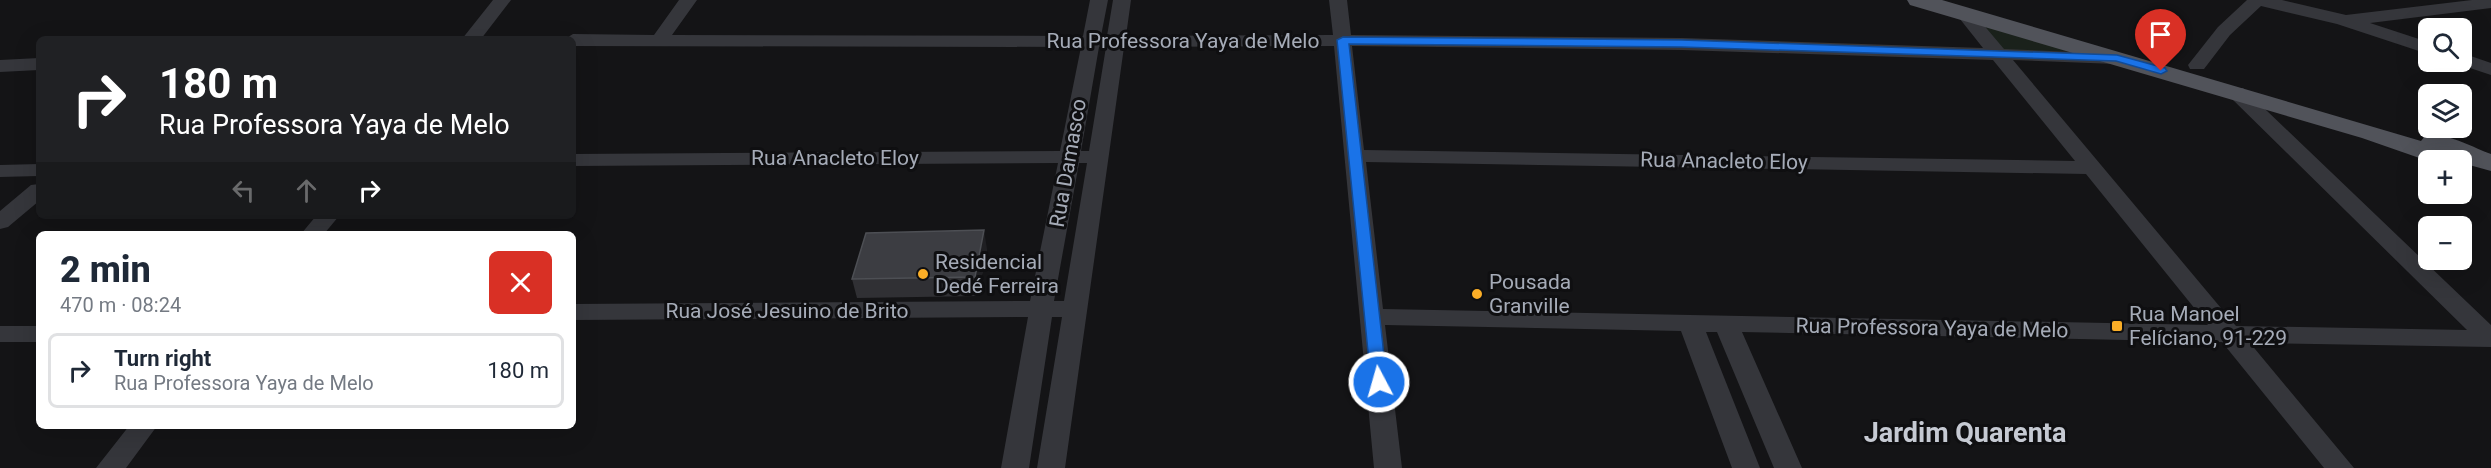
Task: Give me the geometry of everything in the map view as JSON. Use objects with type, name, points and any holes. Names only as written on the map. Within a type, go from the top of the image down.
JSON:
[{"type":"main road","points":[[1918,0],[1964,7],[2148,50],[2396,129],[2491,163]]},
{"type":"main road","points":[[1964,7],[2117,58],[2236,92],[2421,150]]},
{"type":"main road","points":[[2472,168],[2491,175]]},
{"type":"street","points":[[473,36],[502,0]]},
{"type":"street","points":[[660,39],[688,0]]},
{"type":"street","name":"Rua Damasco","points":[[1015,468],[1041,309],[1099,0]]},
{"type":"street","name":"Rua Damasco","points":[[1051,468],[1096,157],[1122,0]]},
{"type":"street","points":[[1338,0],[1388,468]]},
{"type":"street","points":[[2196,65],[2224,31],[2258,0],[2343,20],[2418,45]]},
{"type":"street","points":[[2343,20],[2491,3]]},
{"type":"street","points":[[1964,7],[1998,54],[2340,468]]},
{"type":"street","name":"Rua Professora Yaya de Melo","points":[[576,40],[1090,42],[1343,40],[1682,44],[2117,58]]},
{"type":"street","points":[[2472,62],[2491,69]]},
{"type":"street","points":[[0,66],[36,64]]},
{"type":"street","points":[[2236,92],[2491,339]]},
{"type":"street","name":"Rua Anacleto Eloy","points":[[1355,156],[2093,168]]},
{"type":"street","name":"Rua Anacleto Eloy","points":[[576,160],[1096,157]]},
{"type":"street","points":[[0,171],[36,170]]},
{"type":"street","points":[[0,222],[36,192]]},
{"type":"street","points":[[315,231],[325,219]]},
{"type":"street","name":"Rua José Jesuino de Brito","points":[[576,312],[1073,309]]},
{"type":"street","name":"Rua Professora Yaya de Melo","points":[[1372,317],[2491,339]]},
{"type":"street","points":[[1726,324],[1788,468]]},
{"type":"street","points":[[1691,325],[1746,468]]},
{"type":"street","points":[[0,334],[36,334]]},
{"type":"street","points":[[110,468],[142,429]]},
{"type":"shaded area","points":[[1978,20],[2080,52],[2002,50]]},
{"type":"building","points":[[984,230],[975,277],[852,279],[866,233]]},
{"type":"place","name":"Residencial Dedé Ferreira","points":[[923,274]]},
{"type":"place","name":"Pousada Granville","points":[[1477,294]]},
{"type":"place","name":"Rua Manoel Felíciano, 91-229","points":[[2117,326]]},
{"type":"district","name":"Jardim Quarenta","points":[[1965,433]]},
{"type":"route","points":[[1379,382],[1343,40],[1682,44],[2117,58],[2161,71]]}]
